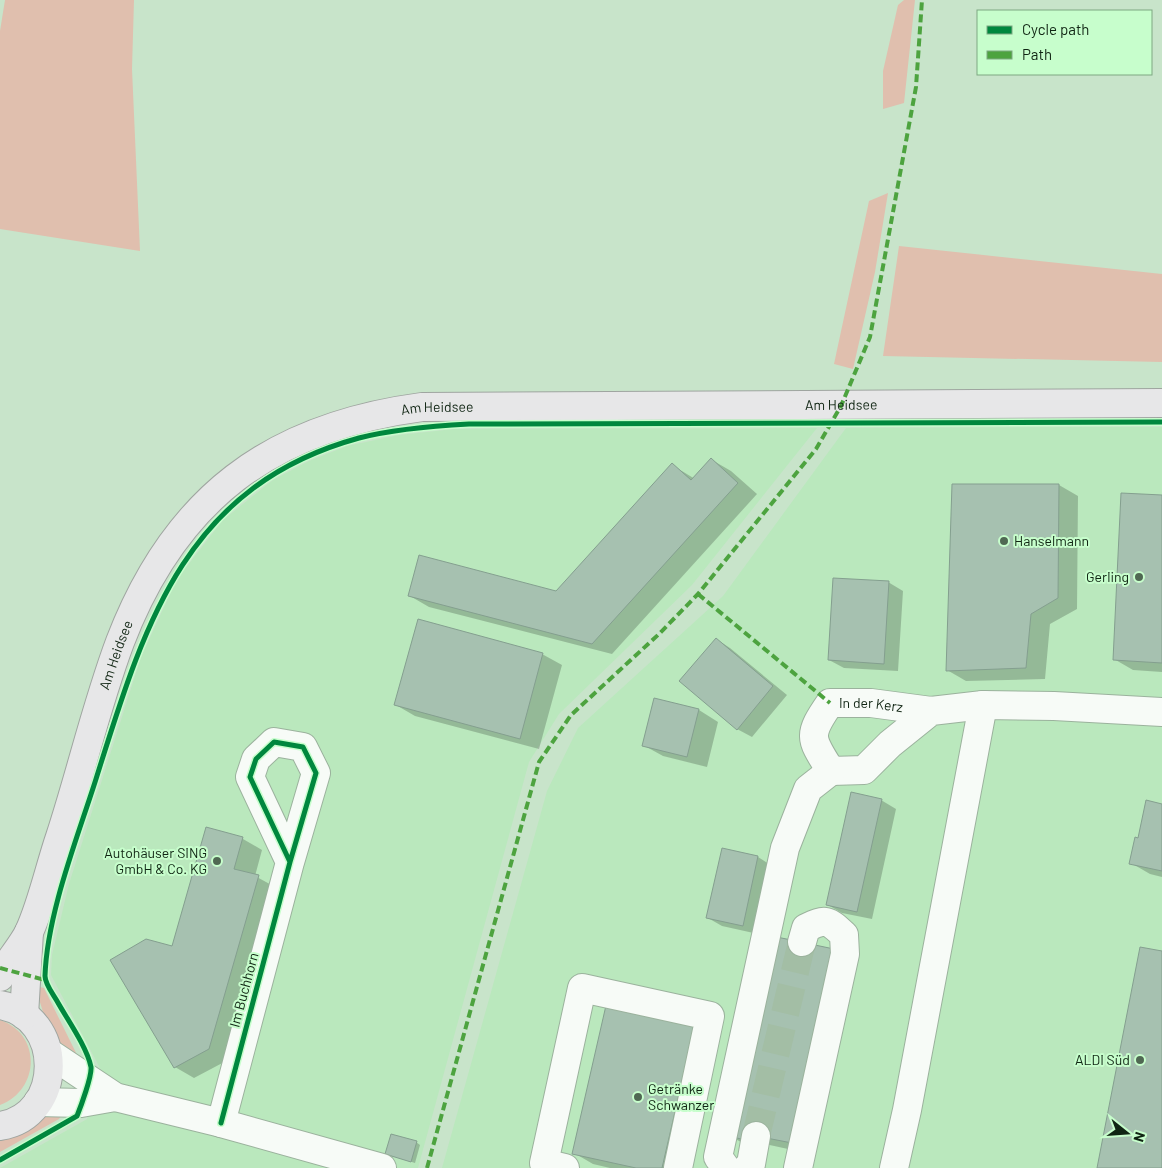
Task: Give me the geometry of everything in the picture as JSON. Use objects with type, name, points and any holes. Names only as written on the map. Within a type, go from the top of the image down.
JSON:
[{"type":"main road","name":"Am Heidsee","points":[[12,1010],[29,932],[120,642],[148,583],[178,533],[214,494],[267,454],[341,423],[379,412],[422,407],[1162,403]]},
{"type":"main road","name":"Am Heidsee","points":[[0,977],[29,932]]},
{"type":"main road","points":[[0,1126],[24,1116],[38,1102],[48,1083],[50,1069],[49,1054],[40,1032],[12,1010]]},
{"type":"street","name":"In der Kerz","points":[[931,711],[890,744],[864,770],[831,771],[814,745],[814,726],[830,703],[871,703],[931,711],[983,705],[1054,706],[1162,712]]},
{"type":"street","points":[[894,1168],[907,1110],[983,705]]},
{"type":"street","points":[[756,1136],[749,1167],[718,1157],[785,848],[808,789],[831,771]]},
{"type":"street","name":"Im Buchhorn","points":[[221,1123],[290,862]]},
{"type":"street","points":[[798,1168],[845,954],[844,935],[831,923],[820,920],[806,928],[802,942]]},
{"type":"street","points":[[565,1168],[544,1164],[582,988],[710,1016],[678,1168]]},
{"type":"street","points":[[49,1054],[89,1078],[115,1097]]},
{"type":"street","points":[[38,1102],[81,1102],[115,1097],[221,1123],[382,1168]]},
{"type":"shaded area","points":[[5,0],[134,0],[132,69],[140,251],[0,229],[0,31]]},
{"type":"shaded area","points":[[904,0],[915,0],[904,103],[883,109],[883,71],[898,5]]},
{"type":"shaded area","points":[[888,193],[875,272],[853,369],[834,364],[869,201]]},
{"type":"shaded area","points":[[899,246],[1162,274],[1162,362],[883,356]]},
{"type":"shaded area","points":[[1162,427],[1162,1168],[442,1168],[547,791],[578,728],[723,596],[846,428]]},
{"type":"shaded area","points":[[817,428],[692,585],[559,714],[529,762],[418,1168],[0,1168],[87,1119],[101,1070],[51,975],[52,955],[69,884],[141,657],[177,579],[223,520],[273,480],[309,461],[347,446],[399,435],[454,429]]},
{"type":"shaded area","points":[[36,986],[44,988],[83,1067],[57,1041],[47,1022]]},
{"type":"shaded area","points":[[0,1020],[14,1027],[23,1037],[29,1049],[31,1062],[29,1075],[23,1087],[13,1098],[0,1105]]},
{"type":"shaded area","points":[[66,1109],[59,1119],[0,1152],[0,1139],[38,1116]]},
{"type":"building","points":[[711,458],[738,483],[592,644],[408,596],[419,555],[556,591],[672,463],[691,480]]},
{"type":"building","name":"Hanselmann","points":[[952,484],[1059,484],[1058,598],[1031,614],[1026,668],[946,671]]},
{"type":"building","name":"Gerling","points":[[1121,493],[1162,495],[1162,663],[1113,660]]},
{"type":"building","points":[[833,578],[889,581],[884,664],[828,660]]},
{"type":"building","points":[[418,619],[543,653],[520,739],[394,705]]},
{"type":"building","points":[[716,638],[773,686],[737,730],[679,681]]},
{"type":"building","points":[[654,698],[699,709],[687,757],[642,746]]},
{"type":"building","points":[[851,792],[882,799],[857,912],[826,905]]},
{"type":"building","points":[[1146,800],[1162,804],[1162,871],[1129,864],[1135,837],[1138,838]]},
{"type":"building","points":[[206,827],[243,837],[234,869],[259,875],[209,1049],[174,1068],[110,960],[146,939],[172,946]]},
{"type":"building","points":[[722,848],[758,856],[743,926],[706,918]]},
{"type":"building","points":[[772,936],[834,949],[792,1143],[746,1134],[745,1140],[729,1136]]},
{"type":"building","name":"ALDI Süd","points":[[1140,947],[1162,951],[1162,1168],[1097,1168]]},
{"type":"building","points":[[607,1001],[696,1021],[662,1168],[636,1168],[572,1154]]},
{"type":"building","points":[[391,1134],[417,1141],[411,1162],[385,1154]]},
{"type":"tunnel","points":[[756,1136],[802,942]]},
{"type":"marked path","points":[[427,1168],[539,762],[571,715],[659,634],[698,594],[816,449],[841,406],[870,337],[916,87],[922,0]]},
{"type":"marked path","points":[[698,594],[830,703]]},
{"type":"marked path","points":[[0,968],[45,980]]},
{"type":"cycle path","points":[[0,1160],[77,1116],[79,1111],[91,1071],[89,1059],[49,989],[45,976],[47,952],[57,902],[114,722],[154,617],[180,569],[212,527],[251,490],[299,460],[359,438],[399,430],[441,426],[469,424],[1162,422]]},
{"type":"cycle path","points":[[221,1123],[290,862],[250,777],[256,759],[274,742],[303,747],[316,773],[290,862]]},
{"type":"place","name":"Hanselmann","points":[[1004,541]]},
{"type":"place","name":"Gerling","points":[[1139,577]]},
{"type":"place","name":"Autohäuser SING GmbH & Co. KG","points":[[217,861]]},
{"type":"place","name":"ALDI Süd","points":[[1140,1060]]},
{"type":"place","name":"Getränke Schwanzer","points":[[638,1097]]}]
